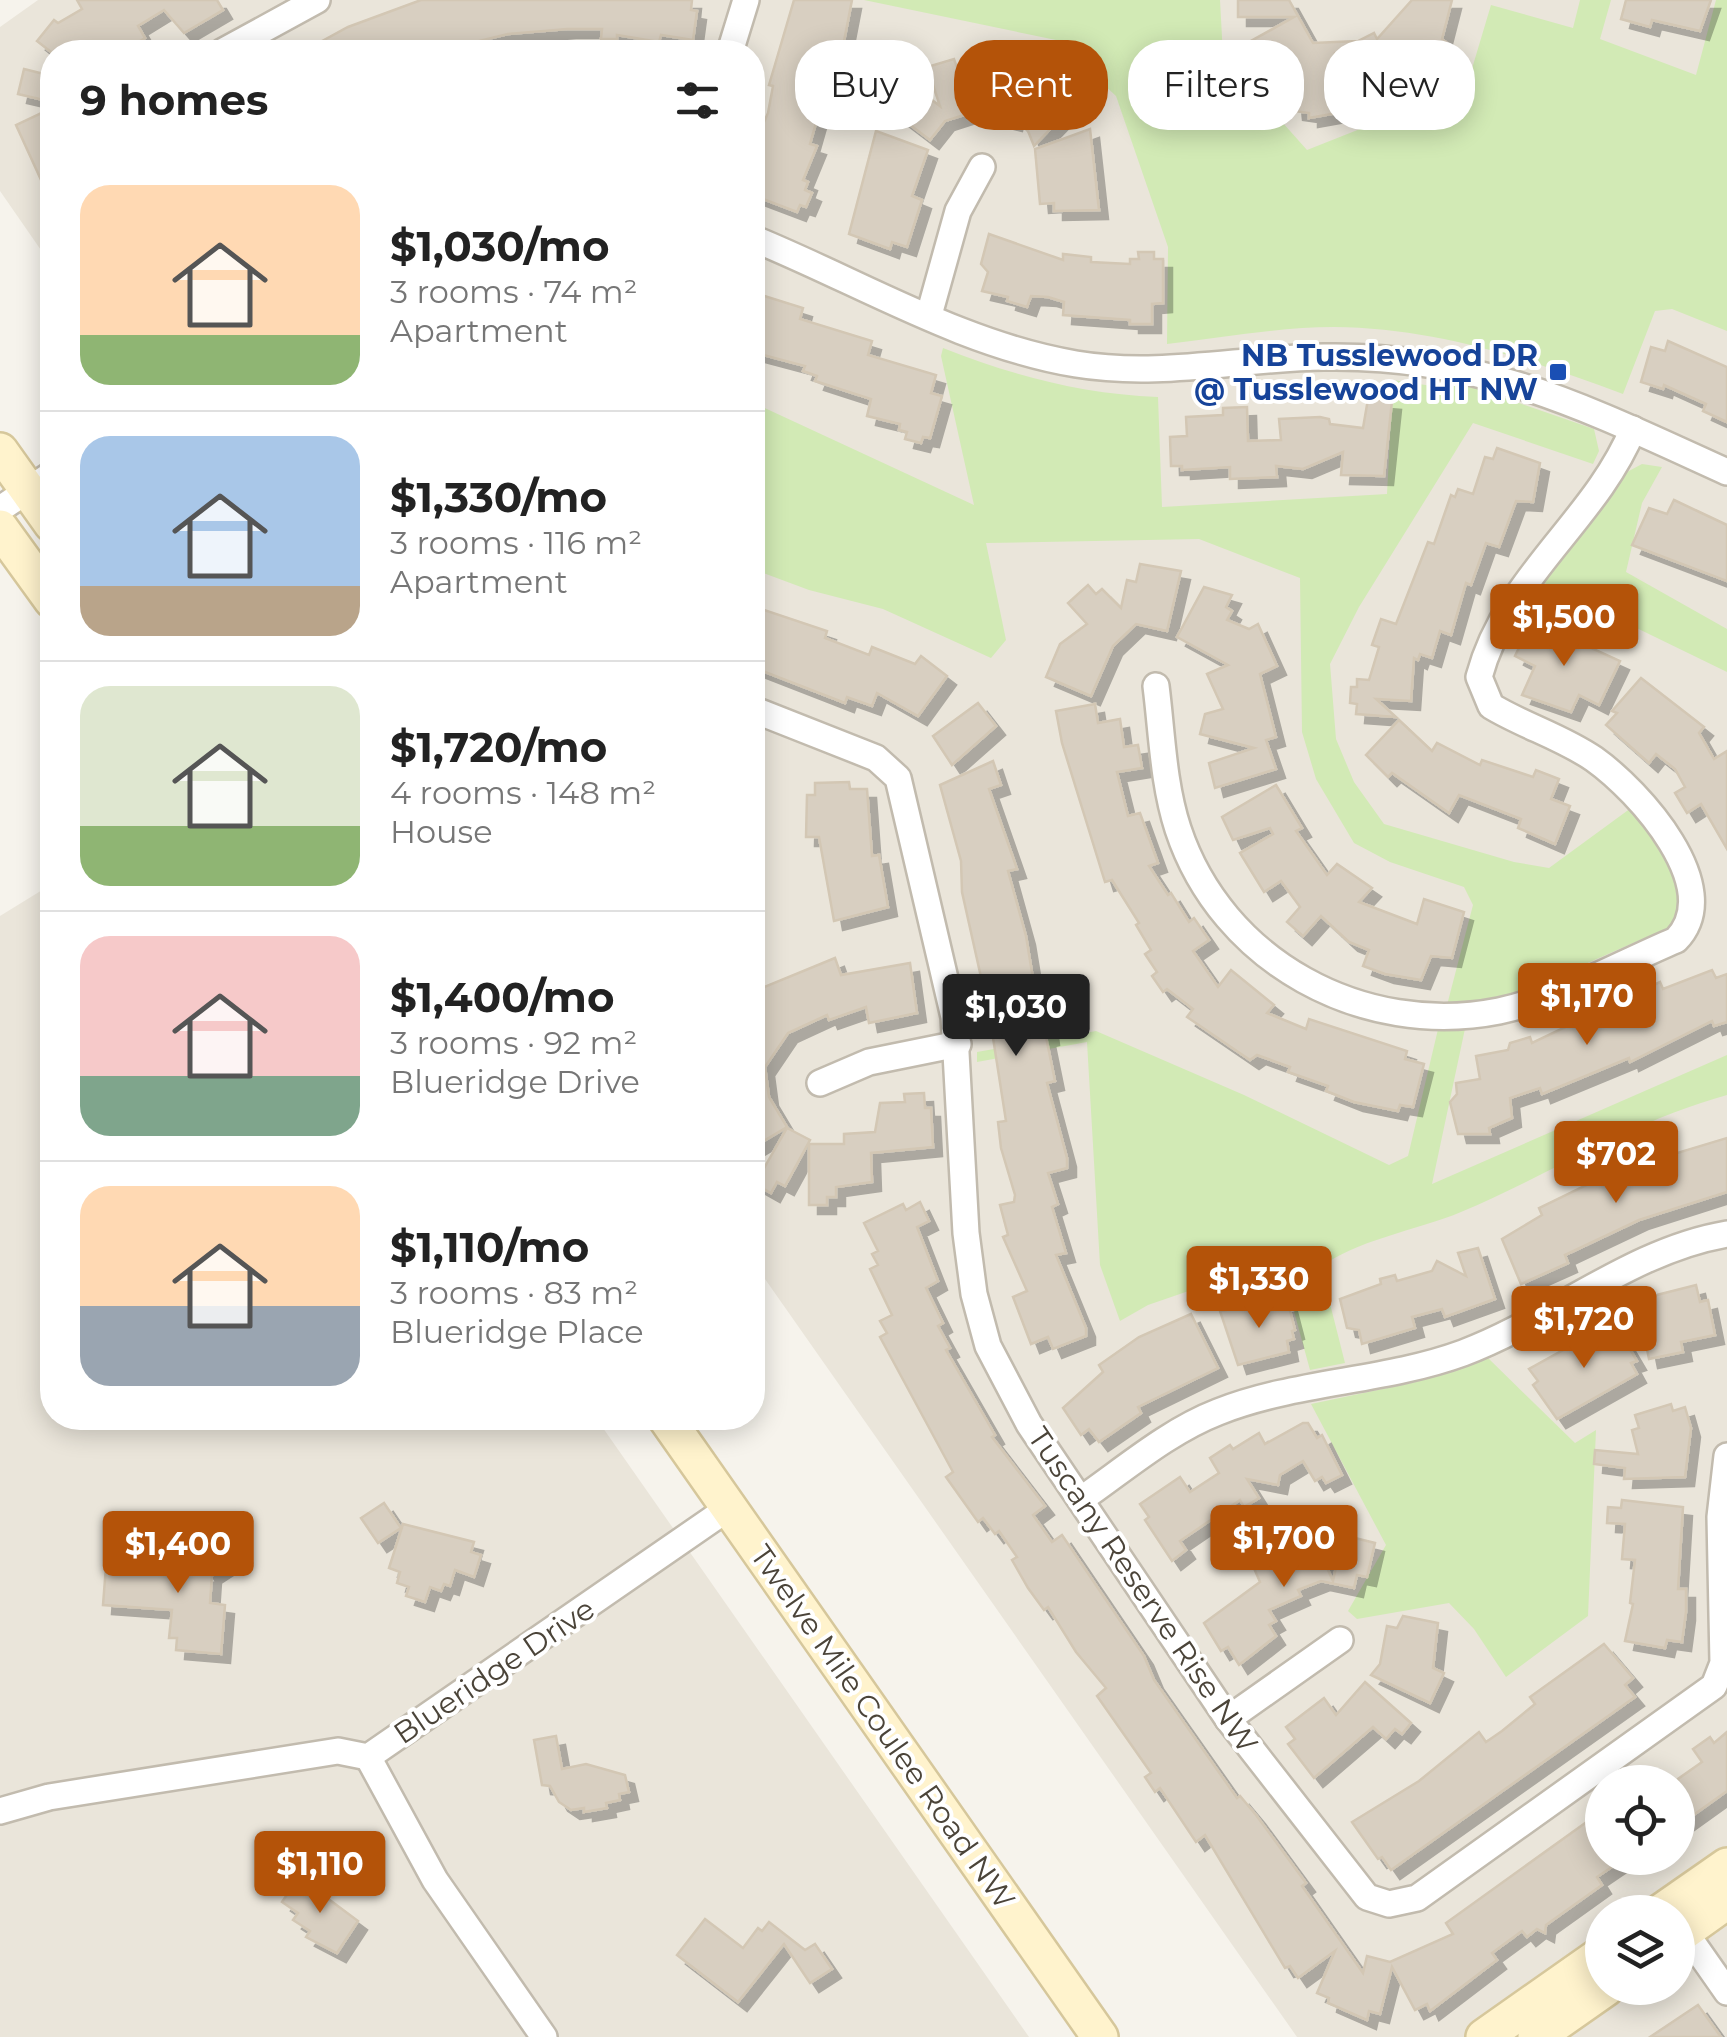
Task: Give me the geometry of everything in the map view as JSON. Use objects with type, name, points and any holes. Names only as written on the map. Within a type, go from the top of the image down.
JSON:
[{"type":"street","points":[[244,40],[317,0]]},
{"type":"street","points":[[734,40],[746,0]]},
{"type":"street","points":[[929,315],[958,211],[982,168]]},
{"type":"street","points":[[765,244],[1027,354],[1120,371],[1325,356],[1466,368],[1553,394],[1727,472]]},
{"type":"street","points":[[1156,686],[1169,797],[1196,871],[1224,914],[1255,946],[1316,988],[1383,1011],[1465,1016],[1519,1006],[1676,940],[1692,919],[1696,894],[1691,877],[1656,819],[1595,760],[1491,706],[1479,677],[1518,592],[1540,558],[1600,492],[1632,428]]},
{"type":"street","points":[[0,450],[30,511],[40,551]]},
{"type":"street","name":"Tuscany Reserve Rise NW","points":[[765,714],[876,758],[898,778],[958,1044],[974,1294],[1003,1377],[1228,1719],[1367,1897],[1390,1904],[1417,1898],[1714,1686],[1723,1662],[1720,1517],[1727,1456]]},
{"type":"street","points":[[820,1083],[868,1062],[958,1044]]},
{"type":"street","points":[[1083,1498],[1168,1438],[1222,1410],[1462,1353],[1533,1322],[1659,1254],[1727,1234]]},
{"type":"street","name":"Twelve Mile Coulee Road NW","points":[[675,1430],[1100,2037]]},
{"type":"street","name":"Blueridge Drive","points":[[0,1811],[49,1797],[338,1750],[368,1757],[730,1507]]},
{"type":"street","points":[[1228,1719],[1340,1640]]},
{"type":"street","points":[[368,1757],[434,1880],[544,2037]]},
{"type":"street","points":[[1695,1898],[1727,1866]]},
{"type":"street","points":[[1695,1912],[1727,1901]]},
{"type":"street","points":[[1695,1949],[1727,1992]]},
{"type":"street","points":[[1484,2037],[1585,1966]]},
{"type":"street","points":[[1536,2037],[1585,2003]]},
{"type":"shaded area","points":[[38,0],[1727,0],[1727,2037],[1297,2037],[765,1279],[765,40],[40,40],[40,249],[0,191],[0,27]]},
{"type":"shaded area","points":[[40,891],[40,1430],[604,1430],[1029,2037],[0,2037],[0,916]]},
{"type":"green space","points":[[864,0],[1220,0],[1222,40],[1128,40],[1128,130],[1289,130],[1307,150],[1357,130],[1475,130],[1475,59],[1491,5],[1573,28],[1580,0],[1611,0],[1600,39],[1696,75],[1716,0],[1727,0],[1727,331],[1672,309],[1655,311],[1623,394],[1482,348],[1409,333],[1334,327],[1167,344],[1168,247],[1116,96],[1108,89],[1108,40],[1056,40]]},
{"type":"green space","points":[[943,348],[1049,382],[1158,397],[1162,507],[1387,494],[1393,380],[1432,386],[1449,381],[1594,429],[1599,451],[1593,464],[1473,423],[1359,607],[1330,664],[1336,739],[1354,782],[1384,824],[1514,862],[1549,868],[1631,808],[1677,877],[1682,911],[1672,926],[1526,990],[1446,1009],[1473,905],[1464,887],[1390,862],[1354,843],[1316,779],[1302,732],[1300,578],[1199,539],[986,543],[1006,640],[991,658],[883,609],[809,590],[765,574],[765,408],[974,505],[941,356]]},
{"type":"green space","points":[[1642,464],[1662,467],[1642,503],[1626,572],[1727,629],[1727,672],[1540,581],[1594,519],[1627,472]]},
{"type":"green space","points":[[1466,1024],[1432,1184],[1727,1055],[1727,1095],[1625,1133],[1461,1212],[1367,1243],[1333,1259],[1321,1268],[1345,1363],[1310,1370],[1283,1271],[1264,1265],[1148,1305],[1120,1321],[1100,1265],[1087,1042],[977,1062],[977,1052],[1096,1031],[1244,1095],[1389,1165],[1408,1156],[1439,1025]]},
{"type":"green space","points":[[1488,1358],[1575,1443],[1596,1430],[1588,1616],[1506,1677],[1474,1629],[1449,1603],[1357,1619],[1348,1611],[1386,1545],[1311,1404],[1416,1382]]},
{"type":"building","points":[[77,0],[217,0],[223,10],[184,33],[164,10],[138,26],[145,38],[142,40],[37,41],[54,20],[58,23],[82,9]]},
{"type":"building","points":[[421,0],[692,0],[691,10],[697,11],[693,40],[661,35],[660,40],[617,35],[617,39],[601,39],[602,29],[567,29],[483,40],[324,40]]},
{"type":"building","points":[[794,0],[852,0],[844,40],[795,40],[795,130],[814,130],[810,144],[817,146],[803,180],[808,182],[805,190],[812,193],[806,207],[800,205],[797,212],[765,200],[765,120],[773,86],[769,85]]},
{"type":"building","points":[[1238,0],[1289,0],[1313,43],[1324,43],[1324,115],[1309,118],[1309,113],[1304,112],[1304,40],[1253,40],[1294,17],[1238,17]]},
{"type":"building","points":[[1412,0],[1452,0],[1442,39],[1360,40],[1374,33],[1377,39]]},
{"type":"building","points":[[1626,0],[1711,0],[1700,31],[1652,20],[1650,27],[1621,19]]},
{"type":"building","points":[[954,59],[954,118],[945,121],[930,140],[917,130],[934,130],[934,102],[940,106],[934,88],[934,65]]},
{"type":"building","points":[[24,69],[40,73],[40,99],[18,94]]},
{"type":"building","points":[[40,114],[40,178],[16,125]]},
{"type":"building","points":[[1027,130],[1049,130],[1034,146]]},
{"type":"building","points":[[1090,130],[1099,210],[1054,211],[1054,203],[1040,204],[1035,149]]},
{"type":"building","points":[[876,131],[928,150],[912,196],[922,200],[907,247],[892,242],[890,249],[849,234]]},
{"type":"building","points":[[989,234],[1063,260],[1063,254],[1091,257],[1091,262],[1130,264],[1130,259],[1139,259],[1138,252],[1154,252],[1154,259],[1163,259],[1163,303],[1152,304],[1152,324],[1130,324],[1130,320],[1063,315],[1064,302],[1048,297],[1031,296],[1027,307],[1007,301],[1008,297],[982,291],[988,272],[981,264]]},
{"type":"building","points":[[765,296],[803,308],[800,319],[872,341],[868,355],[936,375],[931,393],[942,396],[930,438],[923,437],[921,443],[905,439],[907,432],[899,430],[900,424],[867,416],[871,399],[815,381],[817,376],[803,371],[805,366],[765,355]]},
{"type":"building","points":[[1668,341],[1727,367],[1727,422],[1703,411],[1706,404],[1664,385],[1663,389],[1641,382],[1651,347],[1665,351]]},
{"type":"building","points":[[1368,399],[1392,401],[1384,476],[1341,475],[1343,452],[1303,469],[1276,466],[1277,477],[1230,479],[1230,467],[1182,470],[1182,466],[1171,466],[1170,437],[1187,436],[1186,417],[1223,415],[1223,408],[1247,407],[1248,441],[1281,440],[1279,419],[1320,417],[1329,419],[1330,424],[1363,428]]},
{"type":"building","points":[[1497,448],[1540,463],[1533,502],[1516,501],[1499,547],[1486,543],[1471,585],[1466,583],[1451,635],[1440,631],[1432,658],[1420,654],[1418,660],[1414,658],[1411,701],[1376,699],[1396,717],[1356,714],[1357,704],[1350,703],[1351,687],[1357,687],[1357,679],[1369,680],[1379,647],[1372,645],[1381,619],[1396,624],[1428,542],[1434,544],[1451,495],[1455,497],[1458,489],[1473,494],[1485,457],[1493,459]]},
{"type":"building","points":[[1674,500],[1727,525],[1727,581],[1632,545],[1649,508],[1667,514]]},
{"type":"building","points":[[1140,564],[1181,571],[1167,631],[1136,624],[1113,646],[1091,696],[1046,677],[1060,644],[1087,624],[1068,603],[1088,585],[1096,594],[1102,589],[1121,608],[1127,580],[1136,582]]},
{"type":"building","points":[[1204,587],[1232,595],[1226,607],[1232,611],[1227,620],[1249,629],[1258,624],[1277,666],[1260,674],[1276,737],[1266,740],[1276,769],[1215,788],[1209,763],[1254,748],[1200,734],[1205,714],[1223,709],[1207,674],[1228,665],[1177,637]]},
{"type":"building","points":[[765,610],[827,631],[825,638],[869,655],[872,647],[915,664],[921,656],[947,676],[918,716],[877,693],[872,706],[847,697],[845,703],[765,672]]},
{"type":"building","points":[[1532,621],[1620,661],[1599,705],[1579,695],[1571,712],[1522,695],[1535,666],[1515,656]]},
{"type":"building","points":[[1641,678],[1704,727],[1699,733],[1714,759],[1727,751],[1727,849],[1701,804],[1687,813],[1675,793],[1685,787],[1675,769],[1656,754],[1649,763],[1606,725],[1617,713],[1612,711]]},
{"type":"building","points":[[978,703],[996,726],[952,765],[933,736]]},
{"type":"building","points":[[1095,704],[1098,723],[1120,719],[1124,747],[1138,745],[1142,768],[1117,772],[1128,816],[1140,813],[1158,863],[1149,866],[1189,922],[1194,918],[1209,940],[1193,951],[1218,987],[1231,970],[1274,1005],[1267,1013],[1306,1029],[1309,1019],[1407,1051],[1405,1059],[1424,1064],[1413,1107],[1400,1105],[1398,1111],[1354,1102],[1326,1091],[1328,1086],[1288,1072],[1290,1067],[1257,1055],[1250,1060],[1187,1017],[1193,1009],[1167,989],[1163,992],[1152,976],[1157,972],[1145,954],[1151,950],[1136,925],[1139,923],[1112,880],[1105,882],[1062,743],[1056,711]]},
{"type":"building","points":[[1399,720],[1432,751],[1437,743],[1480,765],[1482,760],[1533,777],[1536,770],[1559,779],[1551,799],[1570,806],[1555,844],[1518,828],[1521,819],[1459,795],[1449,813],[1392,773],[1388,777],[1366,755]]},
{"type":"building","points":[[993,761],[1001,785],[989,789],[1017,869],[1008,871],[1026,936],[1037,1003],[1044,1002],[1046,1007],[1050,1036],[1046,1037],[1055,1081],[1047,1083],[1067,1158],[1067,1168],[1048,1173],[1058,1204],[1052,1207],[1066,1253],[1056,1255],[1086,1328],[1086,1336],[1053,1349],[1048,1337],[1031,1344],[1013,1297],[1027,1291],[1003,1237],[1008,1235],[1000,1205],[1014,1202],[1015,1195],[1001,1148],[998,1122],[1006,1121],[991,1025],[1005,1022],[999,992],[985,995],[962,892],[961,861],[940,785]]},
{"type":"building","points":[[849,782],[850,789],[867,789],[872,856],[879,855],[888,907],[834,921],[819,837],[806,837],[807,795],[815,795],[815,783]]},
{"type":"building","points":[[1276,785],[1302,828],[1296,831],[1327,875],[1337,864],[1372,888],[1359,902],[1417,924],[1424,899],[1464,912],[1452,958],[1431,956],[1421,980],[1385,974],[1363,966],[1369,950],[1349,942],[1321,916],[1303,936],[1287,922],[1300,907],[1281,881],[1264,892],[1240,853],[1273,834],[1270,828],[1233,840],[1222,817]]},
{"type":"building","points":[[835,958],[841,975],[910,963],[917,1013],[869,1023],[866,1007],[829,1020],[827,1015],[788,1033],[765,1067],[765,987]]},
{"type":"building","points":[[1712,970],[1716,978],[1727,974],[1727,1022],[1714,1026],[1712,1021],[1630,1062],[1629,1058],[1542,1094],[1540,1088],[1510,1098],[1512,1118],[1489,1128],[1490,1134],[1458,1134],[1450,1102],[1457,1094],[1456,1083],[1480,1079],[1476,1056],[1508,1050],[1510,1043],[1530,1037],[1532,1043],[1660,982],[1663,989]]},
{"type":"building","points":[[765,1067],[769,1097],[787,1127],[765,1140]]},
{"type":"building","points":[[924,1093],[925,1108],[931,1108],[933,1147],[871,1153],[872,1182],[836,1187],[836,1197],[827,1197],[827,1205],[809,1205],[809,1144],[844,1144],[844,1134],[875,1132],[880,1103],[905,1102],[904,1094]]},
{"type":"building","points":[[787,1128],[810,1140],[785,1186],[777,1182],[771,1193],[765,1190],[765,1166]]},
{"type":"building","points":[[1727,1138],[1727,1192],[1639,1220],[1565,1255],[1568,1263],[1521,1284],[1502,1239],[1542,1215],[1539,1208],[1597,1180],[1610,1166],[1615,1170],[1629,1163],[1631,1167]]},
{"type":"building","points":[[920,1202],[929,1221],[917,1227],[938,1281],[926,1288],[943,1323],[938,1326],[950,1348],[946,1350],[995,1435],[992,1437],[1045,1506],[1033,1515],[1052,1542],[1062,1535],[1144,1656],[1154,1680],[1237,1798],[1240,1796],[1256,1815],[1306,1883],[1302,1886],[1363,1973],[1367,1956],[1390,1962],[1453,1934],[1446,1923],[1585,1823],[1585,1875],[1600,1875],[1597,1877],[1602,1885],[1546,1925],[1545,1933],[1537,1929],[1527,1937],[1522,1931],[1492,1953],[1497,1960],[1430,2011],[1427,2004],[1415,2010],[1392,1967],[1380,2014],[1369,2011],[1367,2020],[1328,2003],[1329,1998],[1317,1993],[1335,1951],[1298,1978],[1290,1966],[1285,1968],[1205,1835],[1196,1842],[1160,1788],[1155,1792],[1145,1777],[1151,1773],[1097,1696],[1106,1688],[1076,1652],[1048,1607],[1044,1610],[1028,1588],[1012,1560],[1017,1557],[999,1531],[995,1534],[983,1518],[978,1522],[946,1477],[953,1472],[880,1337],[887,1333],[880,1321],[892,1315],[870,1269],[878,1265],[872,1254],[878,1251],[864,1223],[903,1204],[906,1210]]},
{"type":"building","points":[[1478,1248],[1495,1299],[1445,1317],[1442,1309],[1412,1317],[1415,1328],[1362,1344],[1359,1330],[1347,1328],[1340,1299],[1381,1284],[1380,1279],[1395,1275],[1397,1281],[1432,1271],[1437,1261],[1466,1276],[1458,1253]]},
{"type":"building","points":[[1696,1285],[1700,1302],[1708,1300],[1715,1335],[1681,1342],[1683,1352],[1649,1359],[1640,1314],[1653,1311],[1649,1297]]},
{"type":"building","points":[[1274,1302],[1275,1306],[1288,1303],[1295,1330],[1294,1339],[1287,1341],[1289,1352],[1238,1365],[1220,1311]]},
{"type":"building","points":[[1191,1314],[1218,1368],[1138,1407],[1141,1413],[1099,1442],[1089,1429],[1081,1435],[1063,1408],[1103,1372],[1099,1365],[1139,1337]]},
{"type":"building","points":[[1614,1322],[1637,1361],[1631,1363],[1637,1374],[1557,1419],[1533,1385],[1538,1381],[1529,1369]]},
{"type":"building","points":[[1671,1404],[1673,1411],[1685,1407],[1691,1428],[1685,1477],[1624,1479],[1625,1468],[1594,1464],[1595,1450],[1638,1454],[1632,1430],[1639,1428],[1635,1415]]},
{"type":"building","points":[[1308,1423],[1317,1438],[1322,1435],[1342,1475],[1326,1483],[1322,1477],[1315,1481],[1303,1461],[1280,1475],[1278,1485],[1247,1479],[1259,1498],[1244,1507],[1240,1500],[1180,1541],[1186,1550],[1172,1561],[1145,1520],[1149,1517],[1140,1504],[1180,1477],[1190,1492],[1219,1473],[1210,1458],[1230,1445],[1233,1449],[1259,1433],[1265,1444]]},
{"type":"building","points":[[1622,1500],[1683,1507],[1678,1589],[1686,1589],[1682,1642],[1667,1640],[1665,1648],[1625,1641],[1633,1604],[1630,1603],[1635,1560],[1622,1559],[1625,1524],[1607,1523],[1608,1507],[1621,1508]]},
{"type":"building","points":[[384,1503],[401,1528],[378,1543],[361,1518]]},
{"type":"building","points":[[403,1524],[474,1542],[471,1552],[481,1555],[474,1577],[455,1570],[450,1586],[444,1584],[441,1591],[430,1587],[425,1602],[406,1596],[409,1587],[397,1583],[400,1572],[389,1568]]},
{"type":"building","points":[[228,1532],[243,1554],[212,1574],[210,1603],[225,1605],[221,1654],[176,1650],[177,1638],[169,1638],[172,1610],[103,1605],[106,1566],[208,1574],[195,1554]]},
{"type":"building","points":[[1311,1532],[1333,1581],[1343,1535],[1375,1543],[1367,1577],[1357,1575],[1354,1588],[1321,1581],[1298,1590],[1301,1596],[1269,1610],[1276,1621],[1269,1625],[1276,1636],[1239,1665],[1228,1647],[1221,1651],[1204,1623],[1260,1582],[1253,1566],[1267,1560],[1265,1554],[1285,1546],[1282,1541]]},
{"type":"building","points":[[1403,1616],[1438,1623],[1433,1668],[1444,1673],[1430,1703],[1371,1675],[1380,1664],[1387,1626],[1397,1628]]},
{"type":"building","points":[[1604,1644],[1633,1678],[1625,1685],[1635,1697],[1391,1870],[1382,1857],[1378,1859],[1352,1822],[1419,1781],[1479,1732],[1486,1742],[1502,1731],[1535,1704],[1530,1697]]},
{"type":"building","points":[[1365,1682],[1411,1723],[1402,1734],[1395,1729],[1386,1739],[1373,1727],[1314,1778],[1288,1744],[1295,1739],[1286,1727],[1324,1698],[1336,1715]]},
{"type":"building","points":[[1727,1732],[1727,1791],[1695,1814],[1695,1767],[1702,1762],[1693,1749],[1710,1737],[1714,1743]]},
{"type":"building","points":[[556,1736],[562,1769],[586,1764],[625,1775],[629,1792],[619,1794],[620,1800],[606,1803],[607,1808],[584,1812],[584,1808],[571,1810],[559,1802],[550,1786],[542,1785],[534,1740]]},
{"type":"building","points":[[299,1877],[358,1921],[337,1953],[306,1937],[310,1931],[293,1920],[298,1913],[282,1902]]},
{"type":"building","points":[[705,1919],[743,1948],[758,1928],[762,1931],[769,1922],[805,1950],[815,1944],[832,1969],[810,1983],[784,1944],[738,2002],[677,1955]]},
{"type":"building","points":[[1698,2005],[1721,2037],[1650,2037]]},
{"type":"place","name":"NB Tusslewood DR @ Tusslewood HT NW","points":[[1558,372]]}]
